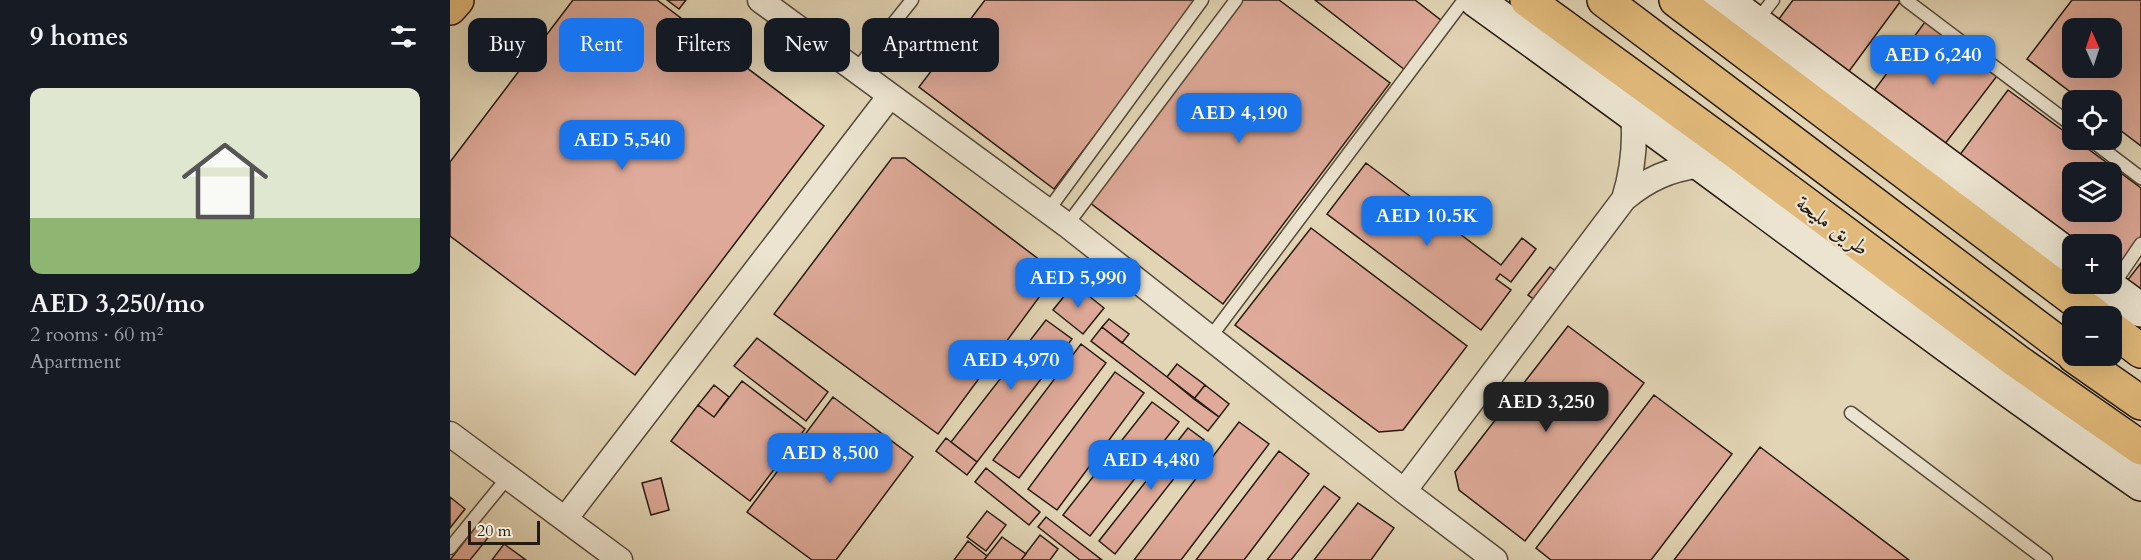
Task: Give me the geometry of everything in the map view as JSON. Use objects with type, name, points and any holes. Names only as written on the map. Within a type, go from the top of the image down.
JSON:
[{"type":"main road","points":[[450,8],[457,0]]},
{"type":"main road","name":"طريق مليحة","points":[[1527,0],[2018,362],[2141,448]]},
{"type":"main road","points":[[1604,0],[2062,346]]},
{"type":"main road","points":[[1681,1],[2083,306]]},
{"type":"main road","points":[[2122,337],[2141,351]]},
{"type":"main road","points":[[2089,366],[2141,403]]},
{"type":"street","points":[[760,0],[1067,225],[1209,339],[1495,560]]},
{"type":"street","points":[[1476,0],[1633,113],[2001,387],[2141,484]]},
{"type":"street","points":[[1718,0],[1733,6],[1764,11],[2062,250]]},
{"type":"street","points":[[566,519],[890,97]]},
{"type":"street","points":[[1624,200],[1634,157],[1633,113]]},
{"type":"street","points":[[1404,491],[1624,200],[1640,186],[1659,175],[1680,168],[1701,165]]},
{"type":"street","points":[[2119,294],[2141,310]]},
{"type":"street","points":[[450,434],[620,560]]},
{"type":"lane","points":[[856,70],[912,0]]},
{"type":"lane","points":[[1047,212],[1202,0]]},
{"type":"lane","points":[[1067,225],[1236,0]]},
{"type":"lane","points":[[1209,339],[1464,0]]},
{"type":"lane","points":[[1909,1],[2062,118]]},
{"type":"lane","points":[[2105,150],[2141,177]]},
{"type":"lane","points":[[2122,268],[2141,244]]},
{"type":"lane","points":[[1851,412],[2046,560]]},
{"type":"lane","points":[[450,548],[508,477]]},
{"type":"building","points":[[573,0],[657,0],[681,18],[656,18],[656,72],[752,72],[824,126],[635,375],[450,236],[450,162],[518,72],[547,72],[547,34],[559,18],[559,72],[644,72],[644,18],[559,18]]},
{"type":"building","points":[[667,0],[686,0],[679,9]]},
{"type":"building","points":[[985,0],[1198,0],[1054,189],[919,87],[930,72],[999,72],[999,18],[971,18]]},
{"type":"building","points":[[1243,0],[1279,0],[1390,83],[1223,304],[1089,202]]},
{"type":"building","points":[[1315,0],[1415,0],[1442,21],[1405,70]]},
{"type":"building","points":[[1793,0],[1898,0],[1900,2],[1847,74],[1776,23]]},
{"type":"building","points":[[2072,0],[2141,0],[2141,146],[2122,132],[2122,90],[2068,90],[2027,59]]},
{"type":"building","points":[[1925,22],[1997,76],[1941,149],[1870,96]]},
{"type":"building","points":[[2008,90],[2062,130],[2062,150],[2089,150],[2106,162],[2062,162],[2062,222],[2122,222],[2122,174],[2141,188],[2141,236],[2122,262],[2122,234],[2062,234],[2062,237],[1953,164]]},
{"type":"building","points":[[892,158],[905,158],[1057,273],[938,434],[774,314]]},
{"type":"building","points":[[1366,163],[1501,265],[1522,238],[1536,249],[1511,282],[1500,274],[1496,279],[1511,290],[1481,330],[1327,214]]},
{"type":"building","points":[[1311,228],[1467,346],[1403,430],[1379,432],[1235,325]]},
{"type":"building","points":[[2141,263],[2141,299],[2123,286]]},
{"type":"building","points":[[1550,267],[1557,272],[1535,300],[1528,295]]},
{"type":"building","points":[[1074,284],[1104,308],[1083,334],[1053,310]]},
{"type":"building","points":[[1109,319],[1129,334],[1122,343],[1102,327]]},
{"type":"building","points":[[1046,320],[1072,339],[977,462],[951,442]]},
{"type":"building","points":[[1568,326],[1644,383],[1525,541],[1459,490],[1455,472]]},
{"type":"building","points":[[1102,327],[1219,417],[1208,431],[1091,341]]},
{"type":"building","points":[[757,338],[828,392],[806,421],[734,366]]},
{"type":"building","points":[[1081,344],[1106,363],[1019,478],[993,460]]},
{"type":"building","points":[[1177,364],[1205,385],[1194,399],[1167,377]]},
{"type":"building","points":[[1115,372],[1144,393],[1057,510],[1028,489]]},
{"type":"building","points":[[742,381],[805,429],[750,501],[671,441],[698,405],[714,417]]},
{"type":"building","points":[[714,385],[729,397],[714,417],[698,405]]},
{"type":"building","points":[[1205,385],[1229,404],[1219,417],[1194,399]]},
{"type":"building","points":[[1654,395],[1732,454],[1651,560],[1551,560],[1536,548]]},
{"type":"building","points":[[833,397],[913,457],[836,560],[812,560],[747,512]]},
{"type":"building","points":[[1152,402],[1179,422],[1090,536],[1063,515]]},
{"type":"building","points":[[1239,422],[1269,444],[1181,560],[1134,560]]},
{"type":"building","points":[[1188,428],[1204,440],[1115,554],[1099,541]]},
{"type":"building","points":[[946,438],[977,462],[967,475],[936,451]]},
{"type":"building","points":[[1760,447],[1909,560],[1674,560]]},
{"type":"building","points":[[1279,451],[1309,474],[1244,560],[1196,560]]},
{"type":"building","points":[[986,468],[1040,512],[1029,525],[975,482]]},
{"type":"building","points":[[661,478],[669,510],[651,515],[642,483]]},
{"type":"building","points":[[1324,486],[1340,498],[1291,560],[1267,560]]},
{"type":"building","points":[[450,497],[465,509],[450,528]]},
{"type":"building","points":[[1358,503],[1394,528],[1371,560],[1314,560]]},
{"type":"building","points":[[987,511],[1006,525],[986,551],[967,537]]},
{"type":"building","points":[[1046,517],[1102,560],[1080,560],[1038,527]]},
{"type":"building","points":[[478,524],[491,534],[470,560],[450,560]]},
{"type":"building","points":[[1040,535],[1058,549],[1050,560],[1021,560]]},
{"type":"building","points":[[1002,537],[1026,554],[1021,560],[984,560]]},
{"type":"building","points":[[968,541],[987,556],[984,560],[954,560]]},
{"type":"building","points":[[504,544],[526,560],[492,560]]}]
